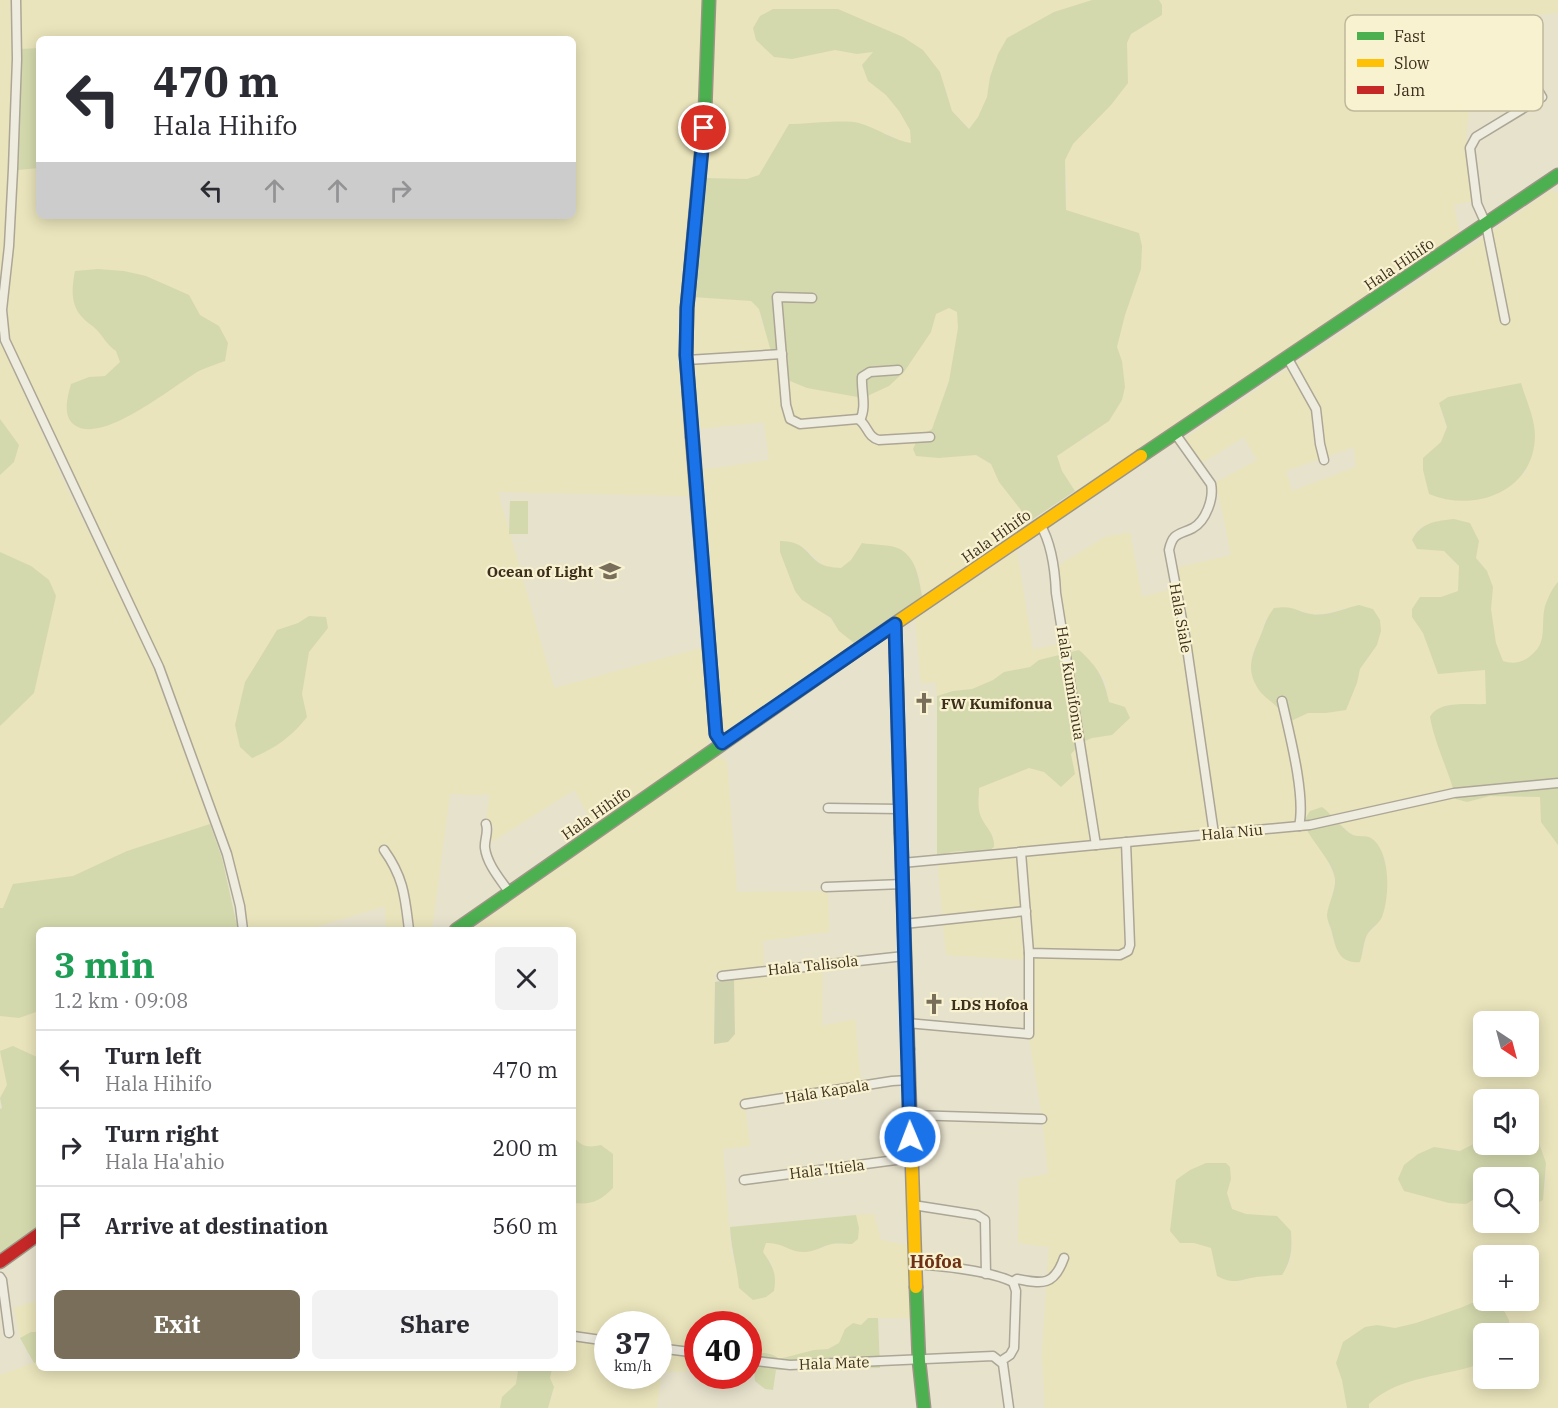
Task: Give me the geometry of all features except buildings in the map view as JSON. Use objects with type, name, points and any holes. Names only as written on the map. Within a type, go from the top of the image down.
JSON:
[{"type":"street","points":[[16,0],[17,59],[13,169],[9,246],[2,310],[5,340],[159,668],[227,854],[240,906],[243,927]]},
{"type":"street","points":[[709,0],[705,111],[687,308],[687,360],[716,734],[722,743]]},
{"type":"street","points":[[1505,320],[1485,224],[1477,204],[1470,148],[1476,137],[1519,111]]},
{"type":"street","name":"Hala Hihifo","points":[[460,927],[722,743],[1174,432],[1485,224],[1556,180]]},
{"type":"street","points":[[812,298],[777,297],[786,405],[790,419],[800,424],[860,420]]},
{"type":"street","points":[[687,360],[782,354]]},
{"type":"street","points":[[1287,357],[1317,409],[1324,460]]},
{"type":"street","points":[[860,420],[864,410],[862,377],[870,372],[898,370]]},
{"type":"street","points":[[860,420],[873,439],[930,436]]},
{"type":"street","name":"Hala Siale","points":[[1174,432],[1211,484],[1213,493],[1202,519],[1194,527],[1179,533],[1171,540],[1169,549],[1186,641],[1214,834]]},
{"type":"street","name":"Hala Kumifonua","points":[[1040,524],[1047,537],[1055,575],[1096,845]]},
{"type":"street","points":[[895,624],[910,1158],[919,1361],[924,1408]]},
{"type":"street","points":[[1282,701],[1293,750],[1301,807],[1299,826]]},
{"type":"street","name":"Hala Niu","points":[[902,864],[1299,826],[1454,793],[1558,783]]},
{"type":"street","points":[[828,808],[900,809]]},
{"type":"street","points":[[486,824],[488,828],[484,845],[486,855],[509,892]]},
{"type":"street","points":[[1029,952],[1120,955],[1128,951],[1130,945],[1126,842]]},
{"type":"street","points":[[384,850],[399,873],[408,927]]},
{"type":"street","points":[[907,1023],[1029,1034],[1029,952],[1021,852]]},
{"type":"street","points":[[826,887],[903,884]]},
{"type":"street","points":[[904,924],[1026,911]]},
{"type":"street","name":"Hala Talisola","points":[[722,976],[904,956]]},
{"type":"street","name":"Hala Kapala","points":[[745,1104],[909,1080]]},
{"type":"street","points":[[910,1115],[1042,1119]]},
{"type":"street","name":"Hala 'Itiela","points":[[744,1180],[910,1158]]},
{"type":"street","points":[[913,1205],[977,1215],[985,1220],[986,1274]]},
{"type":"street","points":[[0,1262],[36,1236]]},
{"type":"street","points":[[1013,1282],[1017,1279],[1040,1283],[1052,1279],[1060,1271],[1064,1258]]},
{"type":"street","points":[[916,1264],[1004,1277],[1013,1282],[1016,1291],[1014,1348],[1010,1355],[1001,1361],[1009,1408]]},
{"type":"street","points":[[0,1276],[9,1333]]},
{"type":"street","points":[[576,1336],[594,1339]]},
{"type":"street","name":"Hala Mate","points":[[762,1362],[790,1365],[993,1356],[1001,1361]]},
{"type":"shaded area","points":[[0,0],[11,0],[13,45],[6,237],[0,295]]},
{"type":"shaded area","points":[[19,0],[703,0],[700,112],[680,328],[692,496],[498,492],[554,688],[705,647],[711,736],[706,747],[594,825],[574,790],[490,843],[494,827],[486,818],[490,795],[450,794],[432,927],[386,927],[385,906],[316,927],[247,927],[244,904],[231,853],[162,665],[9,340],[8,307],[18,170],[36,168],[36,219],[576,219],[576,36],[36,36],[36,48],[21,49]],"holes":[[[326,617],[328,627],[309,652],[301,694],[307,717],[277,630]]]},
{"type":"shaded area","points":[[713,0],[1092,0],[1054,12],[1007,38],[998,54],[990,77],[987,97],[970,129],[952,111],[945,87],[903,37],[853,16],[795,9],[773,9],[792,59],[835,50],[857,54],[874,52],[862,65],[868,81],[886,95],[899,111],[910,130],[911,144],[900,141],[887,133],[747,179],[704,178],[714,35]]},
{"type":"shaded area","points":[[1159,0],[1558,0],[1558,13],[1345,15],[1345,111],[1469,111],[1466,136],[1473,201],[1454,205],[1460,235],[1075,491],[1062,471],[1057,456],[1069,446],[1088,437],[1122,361],[1117,347],[1141,269],[1082,217],[1066,210],[1065,160],[1073,144],[1111,105],[1128,83],[1127,43],[1131,34],[1147,25],[1162,5]]},
{"type":"shaded area","points":[[1551,190],[1558,194],[1558,582],[1553,587],[1545,608],[1542,638],[1537,652],[1525,661],[1510,664],[1503,661],[1496,643],[1491,609],[1493,587],[1487,571],[1476,557],[1434,521],[1418,529],[1412,540],[1417,549],[1444,551],[1459,567],[1458,592],[1441,597],[1420,597],[1412,617],[1423,633],[1438,674],[1485,669],[1486,704],[1445,705],[1444,761],[1451,776],[1456,798],[1467,802],[1490,796],[1540,797],[1549,833],[1558,845],[1558,1408],[1369,1408],[1369,1404],[1380,1393],[1400,1384],[1473,1366],[1473,1389],[1539,1389],[1539,1323],[1509,1323],[1509,1320],[1489,1311],[1539,1311],[1539,1245],[1473,1245],[1473,1303],[1395,1328],[1377,1325],[1336,1363],[1347,1408],[1045,1408],[1042,1355],[1049,1247],[1018,1243],[1019,1179],[1048,1174],[1042,1115],[1029,1037],[1028,960],[946,955],[937,857],[949,852],[962,851],[978,855],[994,838],[980,816],[979,788],[1029,768],[1044,772],[1053,781],[1081,743],[1092,738],[1112,735],[1125,707],[1109,702],[1105,681],[1079,650],[1039,660],[1030,667],[1004,672],[993,680],[972,689],[937,696],[936,682],[921,683],[915,619],[1017,551],[1033,650],[1067,642],[1059,565],[1105,537],[1130,532],[1142,597],[1180,587],[1176,568],[1231,555],[1215,483],[1257,460],[1244,437],[1202,463],[1184,439]],"holes":[[[1521,383],[1535,438],[1525,474],[1423,458],[1441,442],[1447,427],[1441,412],[1448,397]],[[1354,447],[1356,467],[1292,491],[1286,471]],[[1359,605],[1370,656],[1360,669],[1346,710],[1308,713],[1297,719],[1265,697],[1257,688],[1251,657],[1265,620],[1301,610],[1311,614]],[[1332,814],[1353,835],[1377,843],[1386,861],[1387,889],[1377,925],[1367,935],[1363,954],[1335,946],[1327,918],[1335,879],[1327,860]],[[1473,1089],[1539,1089],[1539,1143],[1546,1163],[1543,1200],[1539,1202],[1539,1233],[1473,1233],[1473,1200],[1466,1204],[1449,1203],[1404,1191],[1398,1179],[1404,1165],[1446,1148],[1460,1151],[1473,1144]],[[1231,1179],[1227,1193],[1232,1209],[1291,1231],[1290,1263],[1282,1275],[1254,1277],[1241,1281],[1217,1276],[1211,1248],[1194,1243],[1180,1243],[1174,1202],[1176,1180]]]},
{"type":"shaded area","points":[[693,297],[751,301],[759,309],[763,327],[931,332],[936,314],[949,308],[957,312],[958,328],[949,381],[932,429],[918,438],[958,456],[976,455],[991,464],[999,482],[1021,510],[1024,525],[922,596],[919,575],[912,561],[862,543],[851,560],[841,568],[824,566],[805,548],[780,552],[788,571],[818,609],[854,643],[726,733],[720,731],[701,470],[769,460],[764,422],[697,429],[690,354]]},
{"type":"shaded area","points":[[0,324],[8,358],[68,491],[115,583],[157,676],[210,824],[127,851],[73,876],[13,884],[3,909],[0,908],[0,726],[34,693],[56,596],[49,580],[31,566],[0,552],[0,475],[19,445],[0,419]]},
{"type":"shaded area","points":[[721,757],[727,762],[737,892],[828,891],[829,932],[763,941],[764,966],[715,973],[714,1044],[735,1034],[734,978],[823,968],[822,1026],[855,1019],[861,1082],[744,1098],[750,1146],[723,1149],[731,1251],[737,1270],[739,1288],[773,1265],[763,1252],[766,1243],[778,1242],[788,1249],[821,1249],[830,1244],[852,1244],[859,1228],[856,1215],[874,1214],[881,1240],[907,1245],[911,1318],[868,1318],[861,1325],[842,1335],[839,1343],[828,1349],[814,1350],[779,1359],[767,1353],[762,1353],[762,1311],[684,1311],[684,1372],[672,1371],[672,1311],[594,1311],[594,1389],[660,1389],[657,1408],[548,1408],[553,1394],[550,1378],[552,1371],[576,1371],[576,1203],[582,1204],[589,1148],[576,1140],[576,927],[475,927],[712,759]]},
{"type":"shaded area","points":[[36,1012],[36,1057],[13,1046],[1,1051],[7,1086],[0,1098],[0,1016],[19,1018]]},
{"type":"shaded area","points":[[36,1301],[36,1332],[20,1338],[14,1308]]},
{"type":"shaded area","points":[[36,1362],[36,1371],[518,1371],[516,1384],[502,1397],[500,1408],[0,1408],[0,1375]]},
{"type":"green space","points":[[1092,0],[1159,0],[1162,5],[1162,15],[1131,34],[1127,43],[1128,83],[1111,105],[1073,144],[1065,160],[1066,210],[1139,233],[1142,246],[1141,269],[1117,347],[1122,361],[1125,387],[1122,400],[1109,421],[1057,456],[1062,471],[1075,491],[1024,525],[1021,510],[999,482],[991,464],[976,455],[939,458],[916,456],[913,449],[918,438],[932,429],[949,381],[958,328],[957,312],[949,308],[936,314],[931,332],[904,372],[889,386],[863,398],[807,388],[790,381],[770,348],[759,309],[751,301],[693,297],[704,178],[747,179],[759,175],[789,124],[853,122],[911,143],[910,130],[899,111],[886,95],[868,81],[862,65],[873,52],[857,54],[835,50],[792,59],[774,57],[756,40],[753,28],[760,16],[773,9],[838,9],[903,37],[923,50],[940,72],[952,111],[969,129],[978,117],[987,97],[990,77],[998,54],[1007,38],[1054,12]]},
{"type":"green space","points":[[36,48],[36,168],[18,170],[21,49]]},
{"type":"green space","points":[[98,269],[146,276],[189,295],[200,315],[219,326],[228,343],[225,361],[199,371],[121,420],[104,427],[89,429],[76,426],[67,413],[71,384],[89,377],[105,376],[120,362],[116,351],[75,307],[73,289],[75,271]]},
{"type":"green space","points":[[1521,383],[1535,429],[1532,455],[1524,471],[1513,484],[1499,493],[1482,499],[1464,501],[1429,494],[1423,470],[1423,458],[1441,442],[1447,427],[1439,403],[1448,397]]},
{"type":"green space","points":[[0,419],[19,445],[14,462],[0,475]]},
{"type":"green space","points":[[510,501],[528,501],[528,534],[509,534]]},
{"type":"green space","points":[[1454,519],[1470,523],[1479,541],[1476,558],[1487,571],[1493,587],[1491,609],[1496,643],[1503,661],[1513,663],[1523,661],[1535,652],[1542,640],[1545,606],[1558,582],[1558,845],[1541,822],[1540,797],[1490,796],[1467,802],[1456,799],[1435,738],[1430,717],[1440,708],[1455,704],[1486,704],[1485,670],[1438,674],[1423,633],[1412,617],[1412,609],[1420,597],[1441,597],[1458,591],[1459,566],[1444,551],[1417,549],[1412,540],[1424,526]]},
{"type":"green space","points":[[780,541],[797,544],[820,563],[839,568],[851,560],[862,543],[896,547],[906,553],[914,564],[922,596],[854,643],[839,631],[831,618],[802,600],[795,591],[780,552]]},
{"type":"green space","points":[[0,552],[31,566],[49,580],[56,596],[34,693],[0,726]]},
{"type":"green space","points":[[1359,605],[1373,609],[1380,620],[1381,631],[1377,645],[1360,669],[1346,710],[1308,713],[1289,722],[1259,690],[1252,674],[1253,656],[1269,616],[1274,608],[1281,607],[1317,615]]},
{"type":"green space","points":[[309,616],[326,617],[328,628],[309,652],[302,694],[307,717],[282,741],[252,758],[240,747],[235,725],[245,682],[277,630],[298,623]]},
{"type":"green space","points":[[1079,650],[1099,673],[1109,702],[1125,707],[1130,718],[1112,735],[1092,738],[1081,743],[1071,754],[1075,774],[1061,787],[1044,772],[1029,768],[979,788],[980,814],[992,835],[994,847],[982,853],[959,851],[937,857],[937,696],[972,689],[993,680],[1004,672],[1030,667],[1039,660]]},
{"type":"green space","points":[[1322,807],[1349,833],[1371,838],[1378,844],[1385,863],[1387,887],[1385,908],[1381,919],[1367,935],[1360,962],[1348,961],[1337,950],[1327,915],[1335,879],[1330,864],[1303,822],[1310,811]]},
{"type":"green space","points":[[210,824],[222,858],[237,927],[36,927],[36,1012],[19,1018],[0,1016],[0,908],[3,908],[13,884],[73,876],[127,851]]},
{"type":"green space","points":[[734,978],[735,1034],[728,1042],[714,1044],[715,982]]},
{"type":"green space","points":[[13,1046],[36,1057],[36,1228],[0,1254],[0,1109],[2,1108],[0,1098],[7,1085],[0,1051]]},
{"type":"green space","points":[[576,1140],[589,1146],[601,1145],[613,1154],[613,1188],[600,1199],[576,1203]]},
{"type":"green space","points":[[1539,1143],[1546,1163],[1543,1200],[1539,1202],[1539,1167],[1473,1167],[1473,1200],[1466,1204],[1449,1203],[1404,1191],[1398,1179],[1404,1165],[1418,1154],[1434,1147],[1460,1151],[1473,1144],[1473,1155],[1539,1155]]},
{"type":"green space","points":[[1206,1163],[1226,1163],[1230,1167],[1231,1179],[1227,1193],[1232,1209],[1246,1214],[1277,1216],[1291,1231],[1291,1254],[1282,1275],[1236,1281],[1223,1279],[1217,1276],[1211,1248],[1194,1243],[1180,1243],[1170,1231],[1176,1180]]},
{"type":"green space","points":[[856,1215],[859,1228],[858,1239],[852,1244],[832,1244],[804,1252],[766,1243],[763,1252],[773,1270],[774,1291],[766,1297],[753,1300],[739,1288],[730,1227]]},
{"type":"green space","points":[[1473,1303],[1473,1311],[1504,1311],[1509,1320],[1509,1323],[1473,1323],[1473,1367],[1394,1387],[1369,1404],[1369,1408],[1347,1408],[1336,1363],[1343,1342],[1365,1327],[1377,1325],[1395,1328]]},
{"type":"green space","points":[[868,1318],[878,1318],[880,1368],[776,1370],[773,1390],[762,1387],[762,1353],[776,1356],[779,1359],[814,1350],[828,1349],[839,1343],[845,1329],[853,1323],[861,1325]]},
{"type":"green space","points":[[36,1332],[36,1362],[34,1363],[20,1338]]},
{"type":"green space","points":[[518,1371],[552,1371],[550,1378],[554,1387],[548,1408],[500,1408],[502,1397],[516,1384]]},
{"type":"traffic: fast","points":[[692,437],[686,355],[687,308],[705,111],[709,0]]},
{"type":"traffic: fast","points":[[1141,456],[1558,175]]},
{"type":"traffic: fast","points":[[460,927],[890,627]]},
{"type":"traffic: fast","points":[[916,1287],[919,1361],[924,1408]]},
{"type":"traffic: slow","points":[[692,437],[716,734],[722,743]]},
{"type":"traffic: slow","points":[[890,627],[1141,456]]},
{"type":"traffic: slow","points":[[895,624],[901,833]]},
{"type":"traffic: slow","points":[[908,1049],[916,1287]]},
{"type":"traffic: jam","points":[[901,833],[908,1049]]},
{"type":"traffic: jam","points":[[0,1262],[36,1236]]},
{"type":"place","name":"Ocean of Light","points":[[610,571]]},
{"type":"place","name":"FW Kumifonua","points":[[924,703]]},
{"type":"place","name":"LDS Hofoa","points":[[934,1004]]},
{"type":"district","name":"Hōfoa","points":[[936,1261]]},
{"type":"route","points":[[704,128],[687,308],[686,355],[716,734],[722,743],[895,624],[910,1137]]}]
